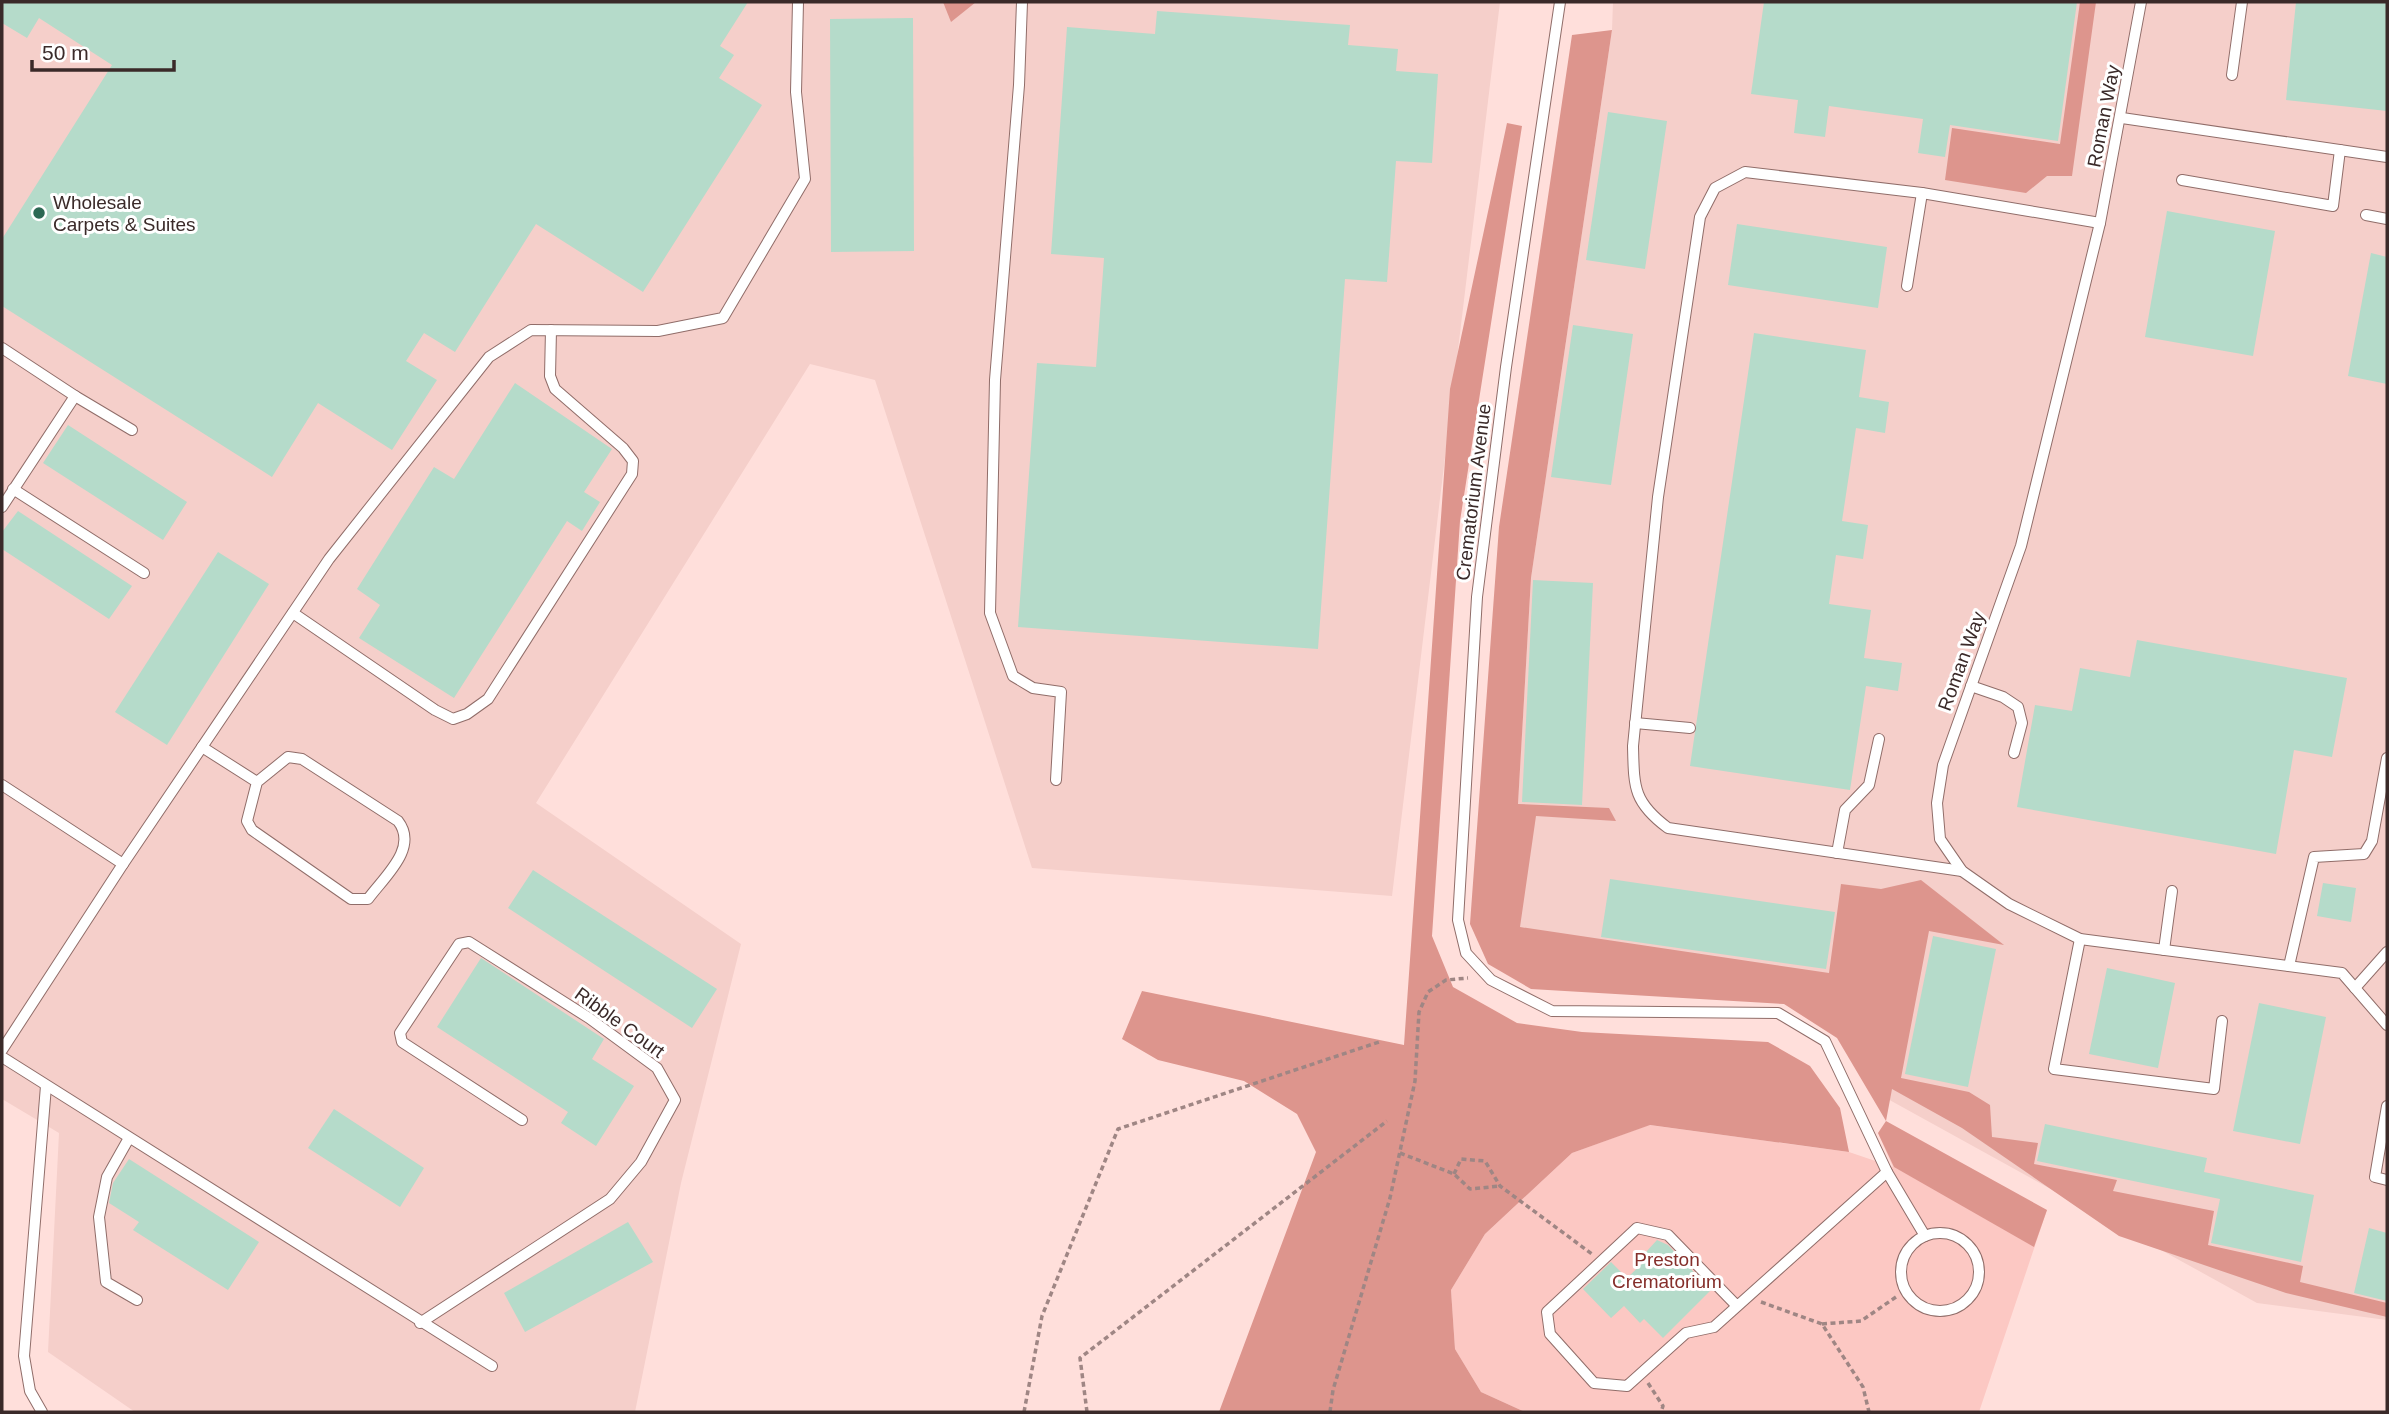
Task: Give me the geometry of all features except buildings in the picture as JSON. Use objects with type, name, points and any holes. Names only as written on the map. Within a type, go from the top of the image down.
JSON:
[{"type":"lane","points":[[2,1050],[123,863],[329,559],[489,357],[531,330],[658,331],[723,318],[805,179],[796,92],[798,2]]},
{"type":"lane","points":[[1022,2],[1019,85],[995,380],[989,613],[1013,676],[1033,688],[1061,692],[1056,780]]},
{"type":"lane","name":"Crematorium Avenue","points":[[1491,980],[1466,953],[1458,920],[1477,597],[1506,367],[1560,2]]},
{"type":"lane","name":"Roman Way","points":[[2141,2],[2122,118],[2100,223],[2021,546],[1943,765],[1937,803],[1940,839],[1962,871],[2009,904],[2080,939],[2342,973],[2387,1025]]},
{"type":"lane","points":[[2232,75],[2242,2]]},
{"type":"lane","points":[[2122,118],[2387,157]]},
{"type":"lane","points":[[2182,180],[2333,206],[2340,150]]},
{"type":"lane","points":[[1962,871],[1668,828],[1649,814],[1640,802],[1633,783],[1635,723],[1658,498],[1700,217],[1715,188],[1745,173],[1922,193],[2100,223]]},
{"type":"lane","points":[[1907,286],[1922,193]]},
{"type":"lane","points":[[2366,215],[2387,219]]},
{"type":"lane","points":[[292,613],[435,710],[453,719],[467,714],[488,699],[632,474],[633,461],[624,448],[555,389],[550,376],[551,330]]},
{"type":"lane","points":[[2,348],[132,430]]},
{"type":"lane","points":[[2,507],[75,396]]},
{"type":"lane","points":[[13,489],[144,573]]},
{"type":"lane","points":[[1971,686],[2003,697],[2018,707],[2022,723],[2014,753]]},
{"type":"lane","points":[[1635,723],[1689,728]]},
{"type":"lane","points":[[1837,853],[1846,810],[1869,785],[1879,739]]},
{"type":"lane","points":[[202,747],[257,782]]},
{"type":"lane","points":[[288,757],[302,759],[398,821],[404,829],[404,850],[368,899],[351,899],[252,830],[247,821],[257,782],[288,757]]},
{"type":"lane","points":[[2289,966],[2314,857],[2364,854],[2372,841],[2387,758]]},
{"type":"lane","points":[[2,785],[123,863]]},
{"type":"lane","points":[[2164,950],[2172,891]]},
{"type":"lane","points":[[2080,939],[2054,1069],[2214,1088],[2222,1021]]},
{"type":"lane","name":"Ribble Court","points":[[420,1322],[610,1199],[641,1162],[675,1100],[657,1068],[589,1018],[469,942],[459,944],[400,1033],[402,1042],[522,1120]]},
{"type":"lane","points":[[2355,988],[2387,952]]},
{"type":"lane","points":[[1491,980],[1552,1010],[1778,1013],[1825,1041],[1887,1172],[1925,1236]]},
{"type":"lane","points":[[2,1057],[492,1366]]},
{"type":"lane","points":[[42,1412],[30,1391],[24,1356],[46,1086]]},
{"type":"lane","points":[[2387,1106],[2375,1177],[2387,1180]]},
{"type":"lane","points":[[128,1138],[107,1177],[99,1217],[106,1282],[137,1300]]},
{"type":"lane","points":[[1737,1306],[1668,1235],[1637,1228],[1547,1312],[1550,1334],[1594,1383],[1627,1386],[1686,1333],[1714,1328],[1737,1306],[1745,1297],[1887,1172]]},
{"type":"lane","points":[[1951,1234],[1963,1240],[1978,1261],[1976,1287],[1959,1306],[1933,1310],[1911,1297],[1904,1286],[1901,1273],[1903,1260],[1909,1248],[1925,1236],[1951,1234]]},
{"type":"path","points":[[1330,1412],[1333,1390],[1390,1198],[1415,1082],[1419,1012],[1428,992],[1446,980],[1462,977],[1491,980]]},
{"type":"path","points":[[1024,1412],[1042,1316],[1118,1129],[1382,1041]]},
{"type":"path","points":[[1087,1412],[1080,1358],[1387,1121]]},
{"type":"path","points":[[1400,1153],[1454,1174],[1470,1189],[1500,1186]]},
{"type":"path","points":[[1454,1174],[1461,1159],[1485,1161],[1500,1186],[1602,1261]]},
{"type":"path","points":[[1745,1297],[1822,1324],[1861,1321],[1896,1297]]},
{"type":"path","points":[[1822,1324],[1863,1387],[1869,1412]]},
{"type":"path","points":[[1642,1372],[1663,1406],[1661,1412]]},
{"type":"shaded area","points":[[2,2],[1500,2],[1392,896],[1032,868],[875,380],[810,364],[536,803],[741,944],[681,1183],[635,1412],[135,1412],[48,1352],[59,1133],[2,1099]]},
{"type":"shaded area","points":[[943,2],[976,2],[951,22]]},
{"type":"shaded area","points":[[1613,2],[2387,2],[2387,1320],[2257,1303],[1866,1087],[1877,1015],[1498,931],[1518,803],[1531,578],[1612,30]]},
{"type":"shaded area","points":[[2080,2],[2096,2],[2072,176],[2047,176],[2026,193],[1945,180],[1952,128],[2060,144]]},
{"type":"shaded area","points":[[1612,30],[1531,578],[1518,804],[1609,808],[1616,821],[1536,816],[1520,927],[1829,973],[1841,884],[1881,889],[1921,880],[2004,945],[1929,931],[1901,1078],[1969,1092],[1990,1105],[1992,1137],[2038,1143],[2034,1164],[2117,1180],[2113,1191],[2214,1211],[2208,1245],[2303,1266],[2300,1282],[2387,1303],[2387,1317],[2286,1293],[2119,1236],[1962,1128],[1892,1089],[1886,1121],[1837,1038],[1784,1004],[1531,989],[1488,964],[1470,924],[1499,527],[1572,35]]},
{"type":"shaded area","points":[[1507,123],[1522,126],[1460,521],[1432,936],[1453,987],[1517,1023],[1582,1032],[1768,1042],[1810,1066],[1840,1108],[1849,1152],[1650,1125],[1572,1153],[1485,1234],[1451,1290],[1455,1349],[1481,1392],[1525,1412],[1219,1412],[1316,1152],[1297,1114],[1244,1081],[1158,1060],[1122,1039],[1142,991],[1404,1045],[1450,389]]},
{"type":"shaded area","points":[[1886,1121],[2047,1210],[2034,1247],[1894,1167],[1878,1133]]},
{"type":"green space","name":"Preston Crematorium","points":[[1649,1125],[1849,1152],[1893,1167],[1878,1133],[2047,1210],[1979,1412],[1525,1412],[1481,1392],[1455,1349],[1451,1290],[1485,1234],[1572,1153]]},
{"type":"place","name":"Wholesale Carpets & Suites","points":[[39,213]]}]
